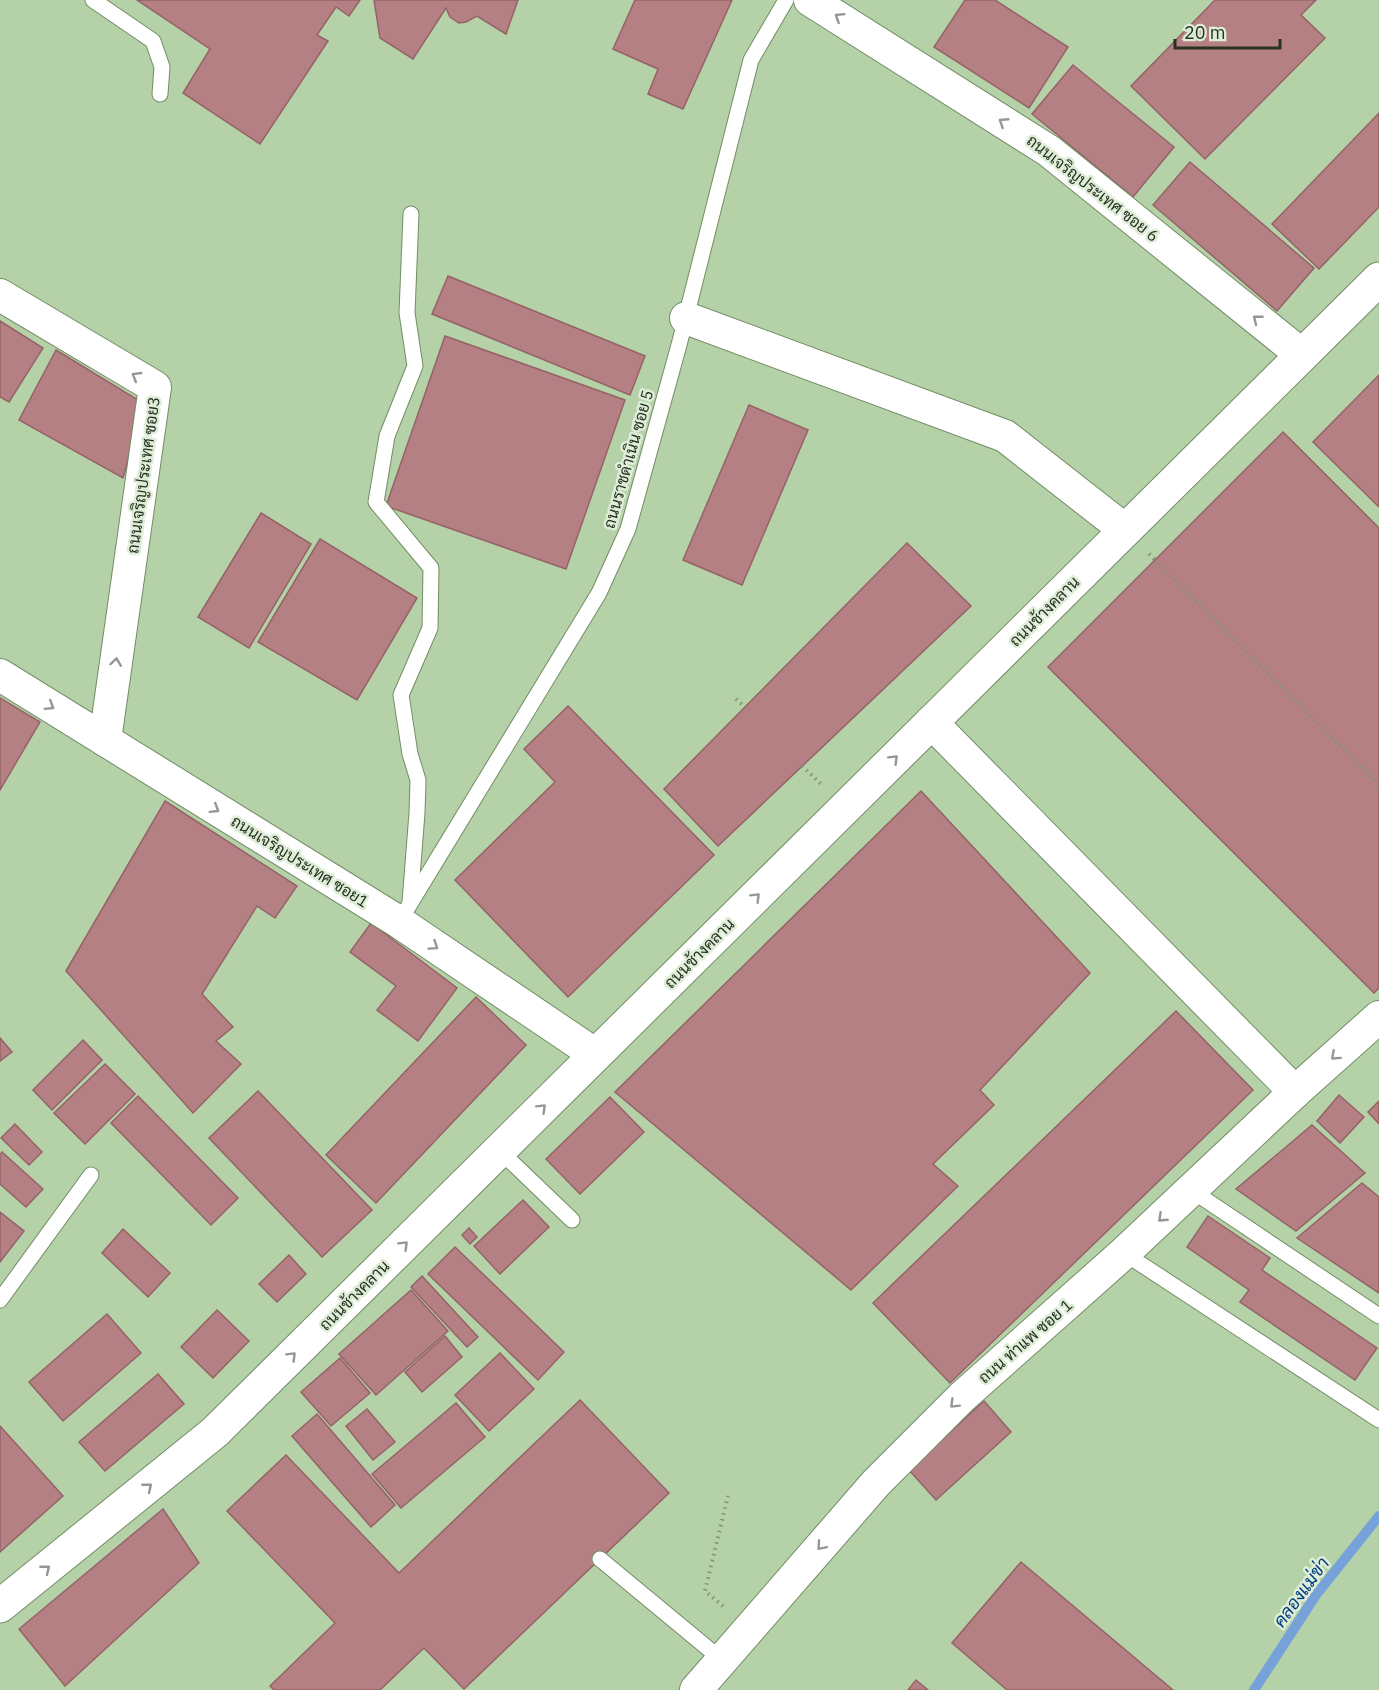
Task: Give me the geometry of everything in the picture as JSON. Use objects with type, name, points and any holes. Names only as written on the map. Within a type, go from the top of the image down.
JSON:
[{"type":"street","name":"ถนนเจริญประเทศ ซอย 6","points":[[810,0],[1049,151],[1302,355]]},
{"type":"street","name":"ถนนช้างคลาน","points":[[0,1606],[215,1432],[1379,279]]},
{"type":"street","name":"ถนนเจริญประเทศ ซอย3","points":[[0,295],[155,387],[105,740]]},
{"type":"street","points":[[686,318],[1005,436],[1125,530]]},
{"type":"street","name":"ถนนเจริญประเทศ ซอย1","points":[[0,675],[105,740],[405,913],[596,1055]]},
{"type":"street","points":[[931,722],[1295,1092]]},
{"type":"street","name":"ถนน ท่าแพ ซอย 1","points":[[696,1690],[876,1483],[962,1397],[1124,1253],[1295,1092],[1379,1017]]},
{"type":"lane","points":[[93,0],[153,41],[162,67],[160,94]]},
{"type":"lane","name":"ถนนราชดำเนิน ซอย 5","points":[[405,913],[599,593],[628,529],[686,318],[751,60],[786,0]]},
{"type":"lane","points":[[405,913],[417,813],[418,780],[410,754],[401,695],[430,628],[431,568],[376,502],[387,436],[416,366],[407,313],[411,214]]},
{"type":"lane","points":[[500,1150],[572,1220]]},
{"type":"lane","points":[[0,1300],[91,1175]]},
{"type":"lane","points":[[1191,1190],[1379,1316]]},
{"type":"lane","points":[[1124,1253],[1379,1420]]},
{"type":"lane","points":[[600,1559],[723,1660]]},
{"type":"path","points":[[1125,530],[1379,786]]},
{"type":"path","points":[[736,699],[745,707]]},
{"type":"path","points":[[728,1496],[705,1591],[749,1628]]},
{"type":"building","points":[[137,0],[360,0],[349,16],[336,7],[317,35],[328,41],[260,144],[183,93],[210,49]]},
{"type":"building","points":[[374,0],[518,0],[506,34],[477,16],[459,23],[450,17],[446,8],[413,59],[380,38]]},
{"type":"building","points":[[635,0],[732,0],[683,109],[648,94],[658,69],[613,49]]},
{"type":"building","points":[[965,0],[995,0],[1068,47],[1029,108],[934,47]]},
{"type":"building","points":[[1215,0],[1316,0],[1301,15],[1325,38],[1205,159],[1131,86]]},
{"type":"building","points":[[1073,65],[1174,147],[1133,197],[1032,114]]},
{"type":"building","points":[[1379,113],[1379,207],[1319,269],[1272,224]]},
{"type":"building","points":[[1190,162],[1314,268],[1277,311],[1153,205]]},
{"type":"building","points":[[448,276],[645,356],[630,395],[432,314]]},
{"type":"building","points":[[0,321],[43,348],[9,402],[0,397]]},
{"type":"building","points":[[445,336],[625,400],[566,569],[386,506]]},
{"type":"building","points":[[56,350],[143,403],[123,478],[19,420]]},
{"type":"building","points":[[1379,375],[1379,507],[1313,442]]},
{"type":"building","points":[[749,405],[808,430],[742,585],[683,560]]},
{"type":"building","points":[[1283,432],[1379,528],[1379,988],[1374,993],[1048,667]]},
{"type":"building","points":[[261,513],[311,544],[249,648],[198,617]]},
{"type":"building","points":[[320,539],[417,598],[357,700],[258,642]]},
{"type":"building","points":[[907,543],[971,606],[718,846],[664,789]]},
{"type":"building","points":[[0,698],[40,722],[0,790]]},
{"type":"building","points":[[568,706],[714,855],[568,997],[455,880],[555,782],[524,749]]},
{"type":"building","points":[[921,791],[1090,973],[980,1090],[994,1105],[933,1164],[958,1186],[851,1290],[615,1092]]},
{"type":"building","points":[[165,801],[297,886],[275,918],[257,906],[202,994],[233,1027],[216,1041],[241,1064],[193,1113],[66,971]]},
{"type":"building","points":[[371,923],[457,988],[418,1041],[377,1010],[396,986],[350,952]]},
{"type":"building","points":[[476,997],[526,1045],[376,1203],[326,1155]]},
{"type":"building","points":[[1176,1011],[1253,1090],[950,1383],[873,1303]]},
{"type":"building","points":[[0,1038],[12,1052],[0,1061]]},
{"type":"building","points":[[83,1040],[102,1060],[52,1110],[33,1090]]},
{"type":"building","points":[[105,1064],[135,1094],[85,1144],[54,1113]]},
{"type":"building","points":[[258,1091],[372,1210],[322,1257],[209,1138]]},
{"type":"building","points":[[1339,1095],[1364,1117],[1340,1143],[1317,1121]]},
{"type":"building","points":[[138,1096],[238,1198],[211,1225],[111,1123]]},
{"type":"building","points":[[610,1097],[644,1132],[580,1194],[546,1159]]},
{"type":"building","points":[[1379,1101],[1379,1124],[1368,1112]]},
{"type":"building","points":[[15,1124],[42,1152],[29,1165],[1,1138]]},
{"type":"building","points":[[1312,1125],[1365,1173],[1296,1231],[1236,1189]]},
{"type":"building","points":[[2,1152],[43,1189],[26,1207],[0,1184],[0,1155]]},
{"type":"building","points":[[1362,1183],[1379,1197],[1379,1293],[1297,1238]]},
{"type":"building","points":[[523,1200],[549,1227],[500,1274],[474,1246]]},
{"type":"building","points":[[0,1212],[24,1231],[0,1262]]},
{"type":"building","points":[[1208,1216],[1270,1258],[1262,1270],[1377,1348],[1355,1380],[1240,1302],[1249,1290],[1187,1247]]},
{"type":"building","points":[[469,1228],[477,1237],[470,1244],[462,1235]]},
{"type":"building","points":[[123,1229],[170,1273],[148,1297],[102,1253]]},
{"type":"building","points":[[455,1247],[564,1352],[538,1380],[428,1274]]},
{"type":"building","points":[[289,1255],[306,1274],[277,1302],[259,1284]]},
{"type":"building","points":[[422,1276],[478,1337],[467,1347],[411,1287]]},
{"type":"building","points":[[411,1290],[448,1331],[376,1395],[339,1354]]},
{"type":"building","points":[[217,1310],[249,1341],[213,1378],[181,1347]]},
{"type":"building","points":[[107,1314],[141,1353],[63,1421],[29,1382]]},
{"type":"building","points":[[445,1336],[462,1357],[422,1392],[405,1372]]},
{"type":"building","points":[[500,1353],[534,1389],[489,1431],[455,1395]]},
{"type":"building","points":[[340,1358],[370,1393],[331,1426],[301,1392]]},
{"type":"building","points":[[158,1374],[184,1404],[105,1471],[79,1442]]},
{"type":"building","points":[[580,1400],[669,1493],[464,1689],[424,1648],[380,1690],[274,1690],[270,1686],[335,1623],[227,1511],[286,1455],[399,1573]]},
{"type":"building","points":[[984,1401],[1011,1432],[936,1500],[909,1470]]},
{"type":"building","points":[[456,1403],[485,1437],[401,1508],[372,1474]]},
{"type":"building","points":[[367,1409],[395,1442],[373,1460],[346,1426]]},
{"type":"building","points":[[317,1414],[395,1505],[371,1527],[292,1436]]},
{"type":"building","points":[[0,1426],[63,1496],[0,1552]]},
{"type":"building","points":[[163,1509],[199,1563],[65,1686],[19,1629]]},
{"type":"building","points":[[1021,1562],[1173,1690],[1007,1690],[952,1643]]},
{"type":"building","points":[[916,1680],[928,1690],[908,1690]]},
{"type":"waterway","name":"คลองแม่ข่า","points":[[1254,1690],[1316,1595],[1379,1516]]}]
